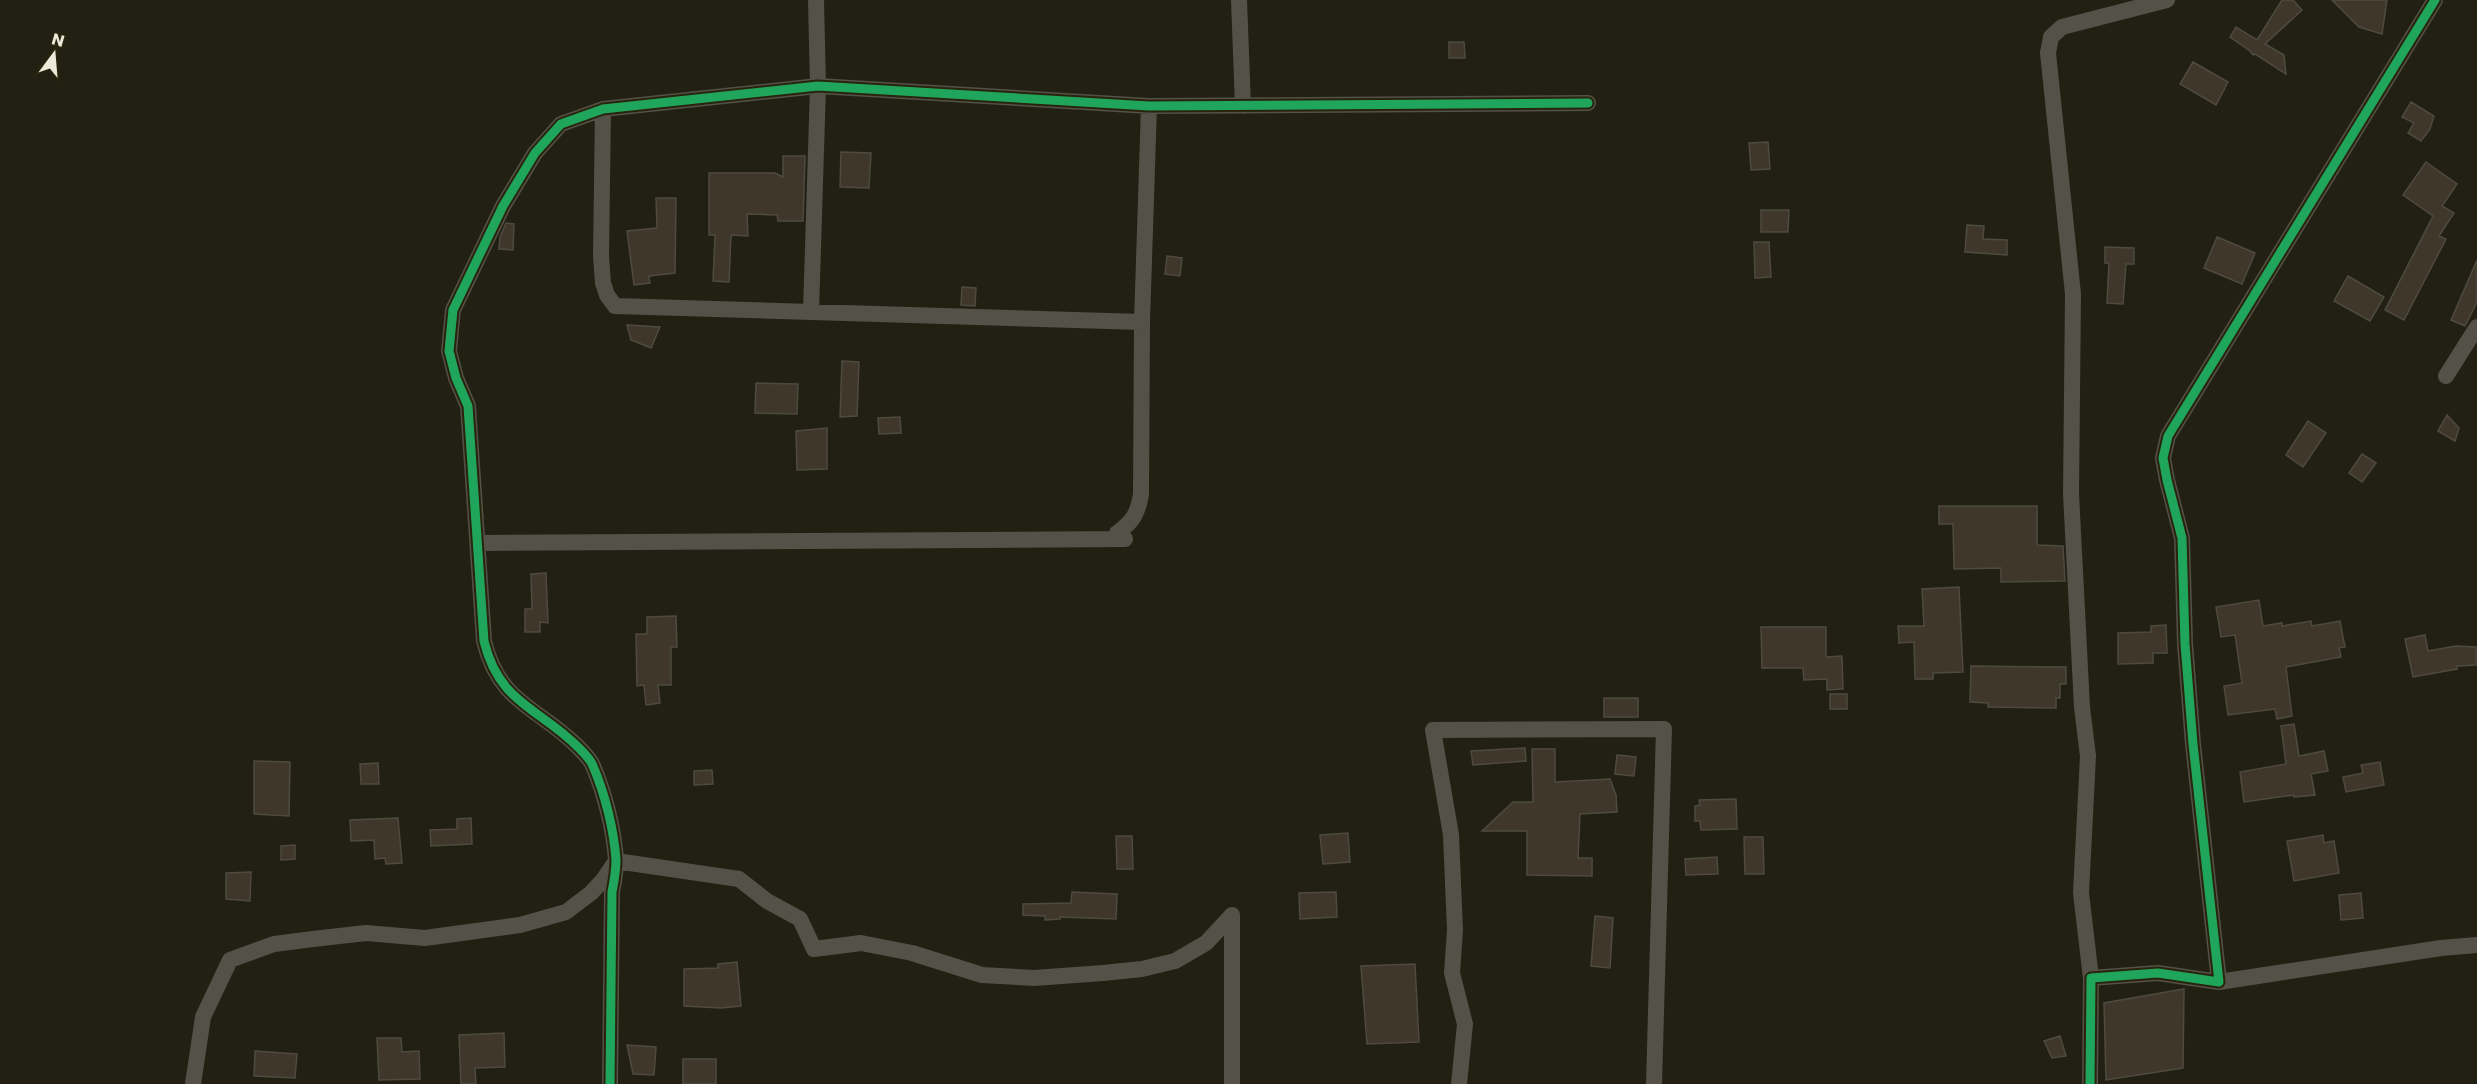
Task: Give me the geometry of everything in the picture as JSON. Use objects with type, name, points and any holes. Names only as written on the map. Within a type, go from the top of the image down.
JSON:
[{"type":"street","points":[[811,312],[818,87],[816,0]]},
{"type":"street","points":[[1239,0],[1244,106]]},
{"type":"street","points":[[2090,1084],[2091,978],[2081,893],[2088,756],[2082,707],[2071,494],[2073,294],[2048,53],[2051,37],[2062,27],[2167,0]]},
{"type":"street","points":[[2219,982],[2193,744],[2185,644],[2182,538],[2163,458],[2168,436],[2435,0]]},
{"type":"street","points":[[610,1084],[612,892],[616,861],[606,808],[593,764],[578,747],[511,695],[496,676],[488,658],[484,641],[468,406],[456,378],[449,351],[453,310],[503,206],[535,153],[561,124],[603,109],[818,87],[1149,106],[1588,103]]},
{"type":"street","points":[[479,543],[1125,539],[1117,533],[1129,525],[1138,513],[1141,494],[1142,322],[1149,106]]},
{"type":"street","points":[[603,109],[601,256],[603,283],[607,295],[615,306],[1142,322]]},
{"type":"street","points":[[2446,376],[2477,327]]},
{"type":"street","points":[[1459,1084],[1465,1024],[1452,973],[1455,930],[1451,835],[1433,730],[1664,729],[1654,1084]]},
{"type":"street","points":[[193,1084],[203,1017],[230,960],[274,944],[313,939],[366,933],[425,938],[520,925],[566,912],[591,894],[616,861]]},
{"type":"street","points":[[616,861],[739,879],[767,901],[800,919],[814,950],[861,943],[912,953],[982,975],[1034,978],[1142,969],[1175,961],[1206,943],[1232,915],[1232,1084]]},
{"type":"street","points":[[2091,978],[2158,973],[2219,982],[2441,948],[2477,945]]},
{"type":"building","points":[[2282,0],[2293,0],[2302,10],[2265,44],[2284,55],[2286,74],[2255,54],[2253,55],[2230,37],[2236,27],[2257,40]]},
{"type":"building","points":[[2332,0],[2387,0],[2382,34],[2359,27]]},
{"type":"building","points":[[1449,42],[1464,42],[1465,58],[1449,58]]},
{"type":"building","points":[[2193,62],[2228,82],[2216,105],[2180,84]]},
{"type":"building","points":[[2411,102],[2434,116],[2430,129],[2421,141],[2408,133],[2414,123],[2402,117]]},
{"type":"building","points":[[1768,142],[1770,169],[1751,170],[1749,143]]},
{"type":"building","points":[[841,152],[871,153],[869,188],[840,187]]},
{"type":"building","points":[[783,156],[805,156],[803,221],[778,221],[777,215],[747,214],[748,236],[731,235],[729,282],[713,281],[715,235],[709,235],[709,173],[775,173],[783,177]]},
{"type":"building","points":[[2426,162],[2457,184],[2442,206],[2454,213],[2439,236],[2446,239],[2404,320],[2385,310],[2433,216],[2403,195]]},
{"type":"building","points":[[656,198],[676,198],[675,273],[649,276],[650,283],[634,285],[627,231],[657,228]]},
{"type":"building","points":[[1761,210],[1789,210],[1788,232],[1761,232]]},
{"type":"building","points":[[506,223],[514,224],[513,250],[499,249],[500,237]]},
{"type":"building","points":[[1967,225],[1984,226],[1983,239],[2007,240],[2007,255],[1965,252]]},
{"type":"building","points":[[2217,237],[2255,253],[2242,284],[2204,268]]},
{"type":"building","points":[[1754,242],[1769,242],[1771,277],[1755,278]]},
{"type":"building","points":[[2105,247],[2134,248],[2134,264],[2126,264],[2123,304],[2107,303],[2109,263],[2105,263]]},
{"type":"building","points":[[1167,256],[1182,258],[1180,276],[1165,274]]},
{"type":"building","points":[[2477,260],[2477,302],[2465,326],[2451,320]]},
{"type":"building","points":[[2348,276],[2384,297],[2370,321],[2334,301]]},
{"type":"building","points":[[962,287],[976,288],[975,306],[961,305]]},
{"type":"building","points":[[627,325],[660,327],[651,348],[631,340]]},
{"type":"building","points":[[842,361],[859,362],[857,416],[840,417]]},
{"type":"building","points":[[756,383],[798,384],[797,414],[755,413]]},
{"type":"building","points":[[2447,415],[2459,428],[2455,441],[2438,431]]},
{"type":"building","points":[[900,417],[901,433],[879,434],[878,418]]},
{"type":"building","points":[[2308,421],[2326,433],[2303,467],[2286,455]]},
{"type":"building","points":[[827,428],[827,469],[797,470],[796,431]]},
{"type":"building","points":[[2362,454],[2376,463],[2362,482],[2349,473]]},
{"type":"building","points":[[1939,506],[2037,506],[2037,545],[2063,546],[2065,581],[2001,582],[2001,568],[1954,569],[1953,524],[1939,524]]},
{"type":"building","points":[[546,573],[548,623],[540,622],[540,632],[525,632],[525,609],[532,609],[531,574]]},
{"type":"building","points":[[1959,587],[1963,672],[1933,673],[1933,679],[1915,679],[1914,642],[1899,643],[1898,626],[1924,626],[1922,589]]},
{"type":"building","points":[[2259,600],[2263,626],[2282,623],[2282,626],[2311,621],[2312,626],[2340,621],[2345,647],[2339,648],[2341,657],[2286,667],[2292,716],[2277,719],[2275,709],[2228,715],[2224,686],[2242,683],[2235,635],[2221,637],[2216,607]]},
{"type":"building","points":[[676,616],[677,647],[671,647],[671,685],[658,685],[660,703],[646,705],[644,685],[637,686],[636,634],[647,634],[647,617]]},
{"type":"building","points":[[2166,625],[2167,653],[2153,653],[2153,663],[2118,664],[2118,633],[2151,632],[2151,626]]},
{"type":"building","points":[[1761,627],[1826,627],[1826,657],[1842,656],[1843,689],[1827,690],[1827,679],[1804,680],[1803,668],[1762,668]]},
{"type":"building","points":[[2425,635],[2428,651],[2456,646],[2476,647],[2476,665],[2457,666],[2457,669],[2413,677],[2405,639]]},
{"type":"building","points":[[1971,666],[2066,667],[2066,684],[2060,684],[2060,698],[2056,698],[2056,708],[1988,707],[1988,703],[1970,702]]},
{"type":"building","points":[[1830,694],[1847,694],[1847,709],[1830,709]]},
{"type":"building","points":[[1604,698],[1638,698],[1638,717],[1604,717]]},
{"type":"building","points":[[2294,724],[2299,756],[2324,751],[2328,771],[2311,774],[2315,795],[2294,797],[2294,795],[2244,802],[2240,772],[2286,764],[2281,726]]},
{"type":"building","points":[[1525,748],[1526,761],[1473,765],[1471,751]]},
{"type":"building","points":[[1532,749],[1555,749],[1555,782],[1610,779],[1616,795],[1617,812],[1580,814],[1578,858],[1592,858],[1592,876],[1527,875],[1527,831],[1482,831],[1513,802],[1533,802]]},
{"type":"building","points":[[1617,755],[1636,757],[1634,776],[1615,774]]},
{"type":"building","points":[[254,761],[290,762],[289,816],[254,814]]},
{"type":"building","points":[[2380,762],[2384,785],[2346,792],[2343,777],[2363,773],[2361,765]]},
{"type":"building","points":[[378,763],[379,784],[361,784],[360,764]]},
{"type":"building","points":[[712,770],[713,784],[694,785],[694,771]]},
{"type":"building","points":[[1736,799],[1737,829],[1701,830],[1700,821],[1695,821],[1695,806],[1700,805],[1699,800]]},
{"type":"building","points":[[398,818],[402,863],[386,864],[385,858],[375,859],[374,840],[351,841],[350,820]]},
{"type":"building","points":[[471,818],[472,844],[431,846],[430,830],[457,829],[457,819]]},
{"type":"building","points":[[1348,833],[1350,862],[1323,864],[1320,835]]},
{"type":"building","points":[[2323,835],[2324,843],[2334,841],[2339,873],[2294,881],[2287,841]]},
{"type":"building","points":[[1116,836],[1132,836],[1133,869],[1117,869]]},
{"type":"building","points":[[1744,837],[1763,837],[1764,874],[1745,874]]},
{"type":"building","points":[[295,845],[295,859],[281,860],[281,846]]},
{"type":"building","points":[[1717,857],[1718,874],[1686,875],[1685,859]]},
{"type":"building","points":[[251,872],[250,901],[226,899],[226,873]]},
{"type":"building","points":[[1072,892],[1117,894],[1116,919],[1060,917],[1060,919],[1045,920],[1045,916],[1023,915],[1023,904],[1071,903]]},
{"type":"building","points":[[1336,892],[1337,917],[1300,919],[1299,893]]},
{"type":"building","points":[[2361,893],[2363,918],[2341,920],[2339,895]]},
{"type":"building","points":[[1595,916],[1613,918],[1610,968],[1591,966]]},
{"type":"building","points":[[737,962],[741,1006],[721,1008],[684,1006],[684,969],[718,968],[718,964]]},
{"type":"building","points":[[1415,964],[1419,1042],[1367,1044],[1361,966]]},
{"type":"building","points":[[2184,989],[2183,1068],[2106,1080],[2104,1003]]},
{"type":"building","points":[[504,1033],[505,1067],[475,1068],[476,1084],[461,1084],[459,1035]]},
{"type":"building","points":[[2060,1036],[2066,1056],[2052,1058],[2044,1041]]},
{"type":"building","points":[[377,1038],[401,1038],[402,1052],[419,1051],[420,1079],[379,1080]]},
{"type":"building","points":[[627,1045],[656,1047],[654,1075],[633,1074]]},
{"type":"building","points":[[255,1051],[297,1054],[295,1078],[254,1076]]},
{"type":"building","points":[[683,1059],[716,1059],[716,1084],[683,1084]]},
{"type":"cycle path","points":[[2090,1084],[2091,978],[2158,973],[2219,982],[2193,744],[2185,644],[2182,538],[2163,458],[2168,436],[2435,0]]},
{"type":"cycle path","points":[[610,1084],[612,892],[616,860],[611,824],[601,788],[589,759],[564,735],[510,692],[491,662],[484,641],[468,406],[456,378],[449,351],[453,310],[503,206],[535,153],[561,124],[603,109],[818,86],[1149,106],[1588,103]]}]
